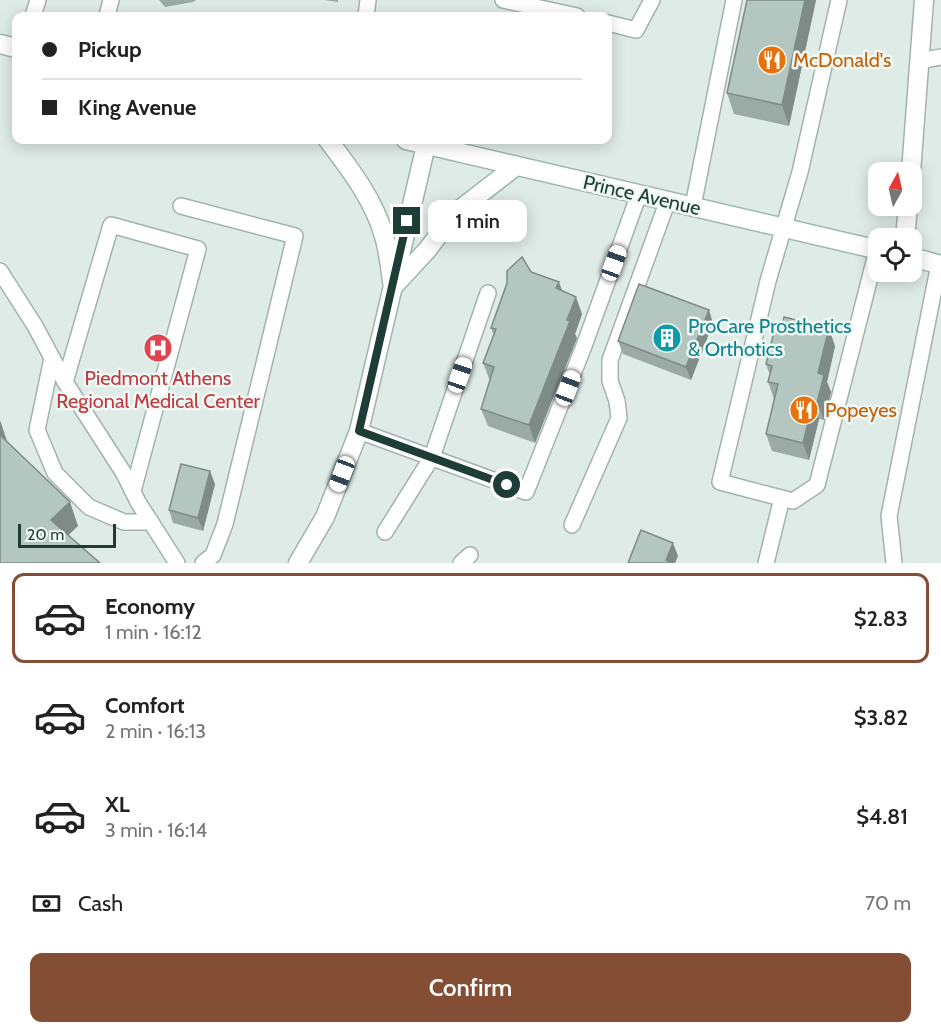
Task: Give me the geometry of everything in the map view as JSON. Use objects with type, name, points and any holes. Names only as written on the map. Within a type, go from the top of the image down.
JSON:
[{"type":"main road","points":[[912,162],[924,0]]},
{"type":"main road","points":[[331,144],[352,172],[374,208],[385,237],[393,287]]},
{"type":"main road","name":"Prince Avenue","points":[[422,144],[868,248]]},
{"type":"main road","points":[[298,563],[326,518],[359,431],[426,145]]},
{"type":"main road","points":[[393,287],[428,249],[454,214],[516,166]]},
{"type":"main road","points":[[922,260],[940,264]]},
{"type":"lane","points":[[503,0],[567,10]]},
{"type":"lane","points":[[612,24],[636,30],[652,0]]},
{"type":"lane","points":[[693,206],[734,0]]},
{"type":"lane","points":[[838,0],[801,172],[768,281],[720,482],[793,501],[817,485],[870,282]]},
{"type":"lane","points":[[919,61],[941,57]]},
{"type":"lane","points":[[359,431],[526,492],[584,346],[639,194]]},
{"type":"lane","points":[[572,525],[619,418],[617,401],[610,381],[610,360],[668,200]]},
{"type":"lane","points":[[181,206],[295,236],[225,524],[213,555],[203,563]]},
{"type":"lane","points":[[64,382],[111,225],[198,249],[133,491]]},
{"type":"lane","points":[[894,563],[890,516],[940,264]]},
{"type":"lane","points":[[0,271],[35,326],[64,382],[123,472],[177,563]]},
{"type":"lane","points":[[385,532],[432,457],[488,293]]},
{"type":"lane","points":[[52,358],[37,430],[55,473],[89,507],[124,522],[151,522]]},
{"type":"lane","points":[[766,563],[782,498]]},
{"type":"building","name":"McDonald's","points":[[747,0],[805,0],[782,105],[727,93]]},
{"type":"building","points":[[522,257],[531,272],[559,282],[556,288],[576,297],[567,320],[570,321],[529,425],[481,409],[494,367],[483,363],[496,329],[491,328],[507,283],[507,271]]},
{"type":"building","name":"ProCare Prosthetics & Orthotics","points":[[639,284],[709,310],[686,367],[618,341]]},
{"type":"building","name":"Popeyes","points":[[784,317],[829,328],[818,373],[824,375],[817,403],[813,402],[803,443],[766,434],[778,384],[768,382],[772,366],[766,364],[776,324],[782,325]]},
{"type":"building","points":[[0,435],[70,502],[51,520],[100,563],[0,563]]},
{"type":"building","points":[[181,464],[210,471],[198,518],[169,510]]},
{"type":"building","points":[[641,530],[673,543],[666,560],[673,563],[628,563]]},
{"type":"place","name":"McDonald's","points":[[772,60]]},
{"type":"place","name":"ProCare Prosthetics & Orthotics","points":[[667,338]]},
{"type":"place","name":"Piedmont Athens Regional Medical Center","points":[[158,348]]},
{"type":"place","name":"Popeyes","points":[[804,410]]},
{"type":"route","points":[[407,221],[359,431],[507,485]]}]
